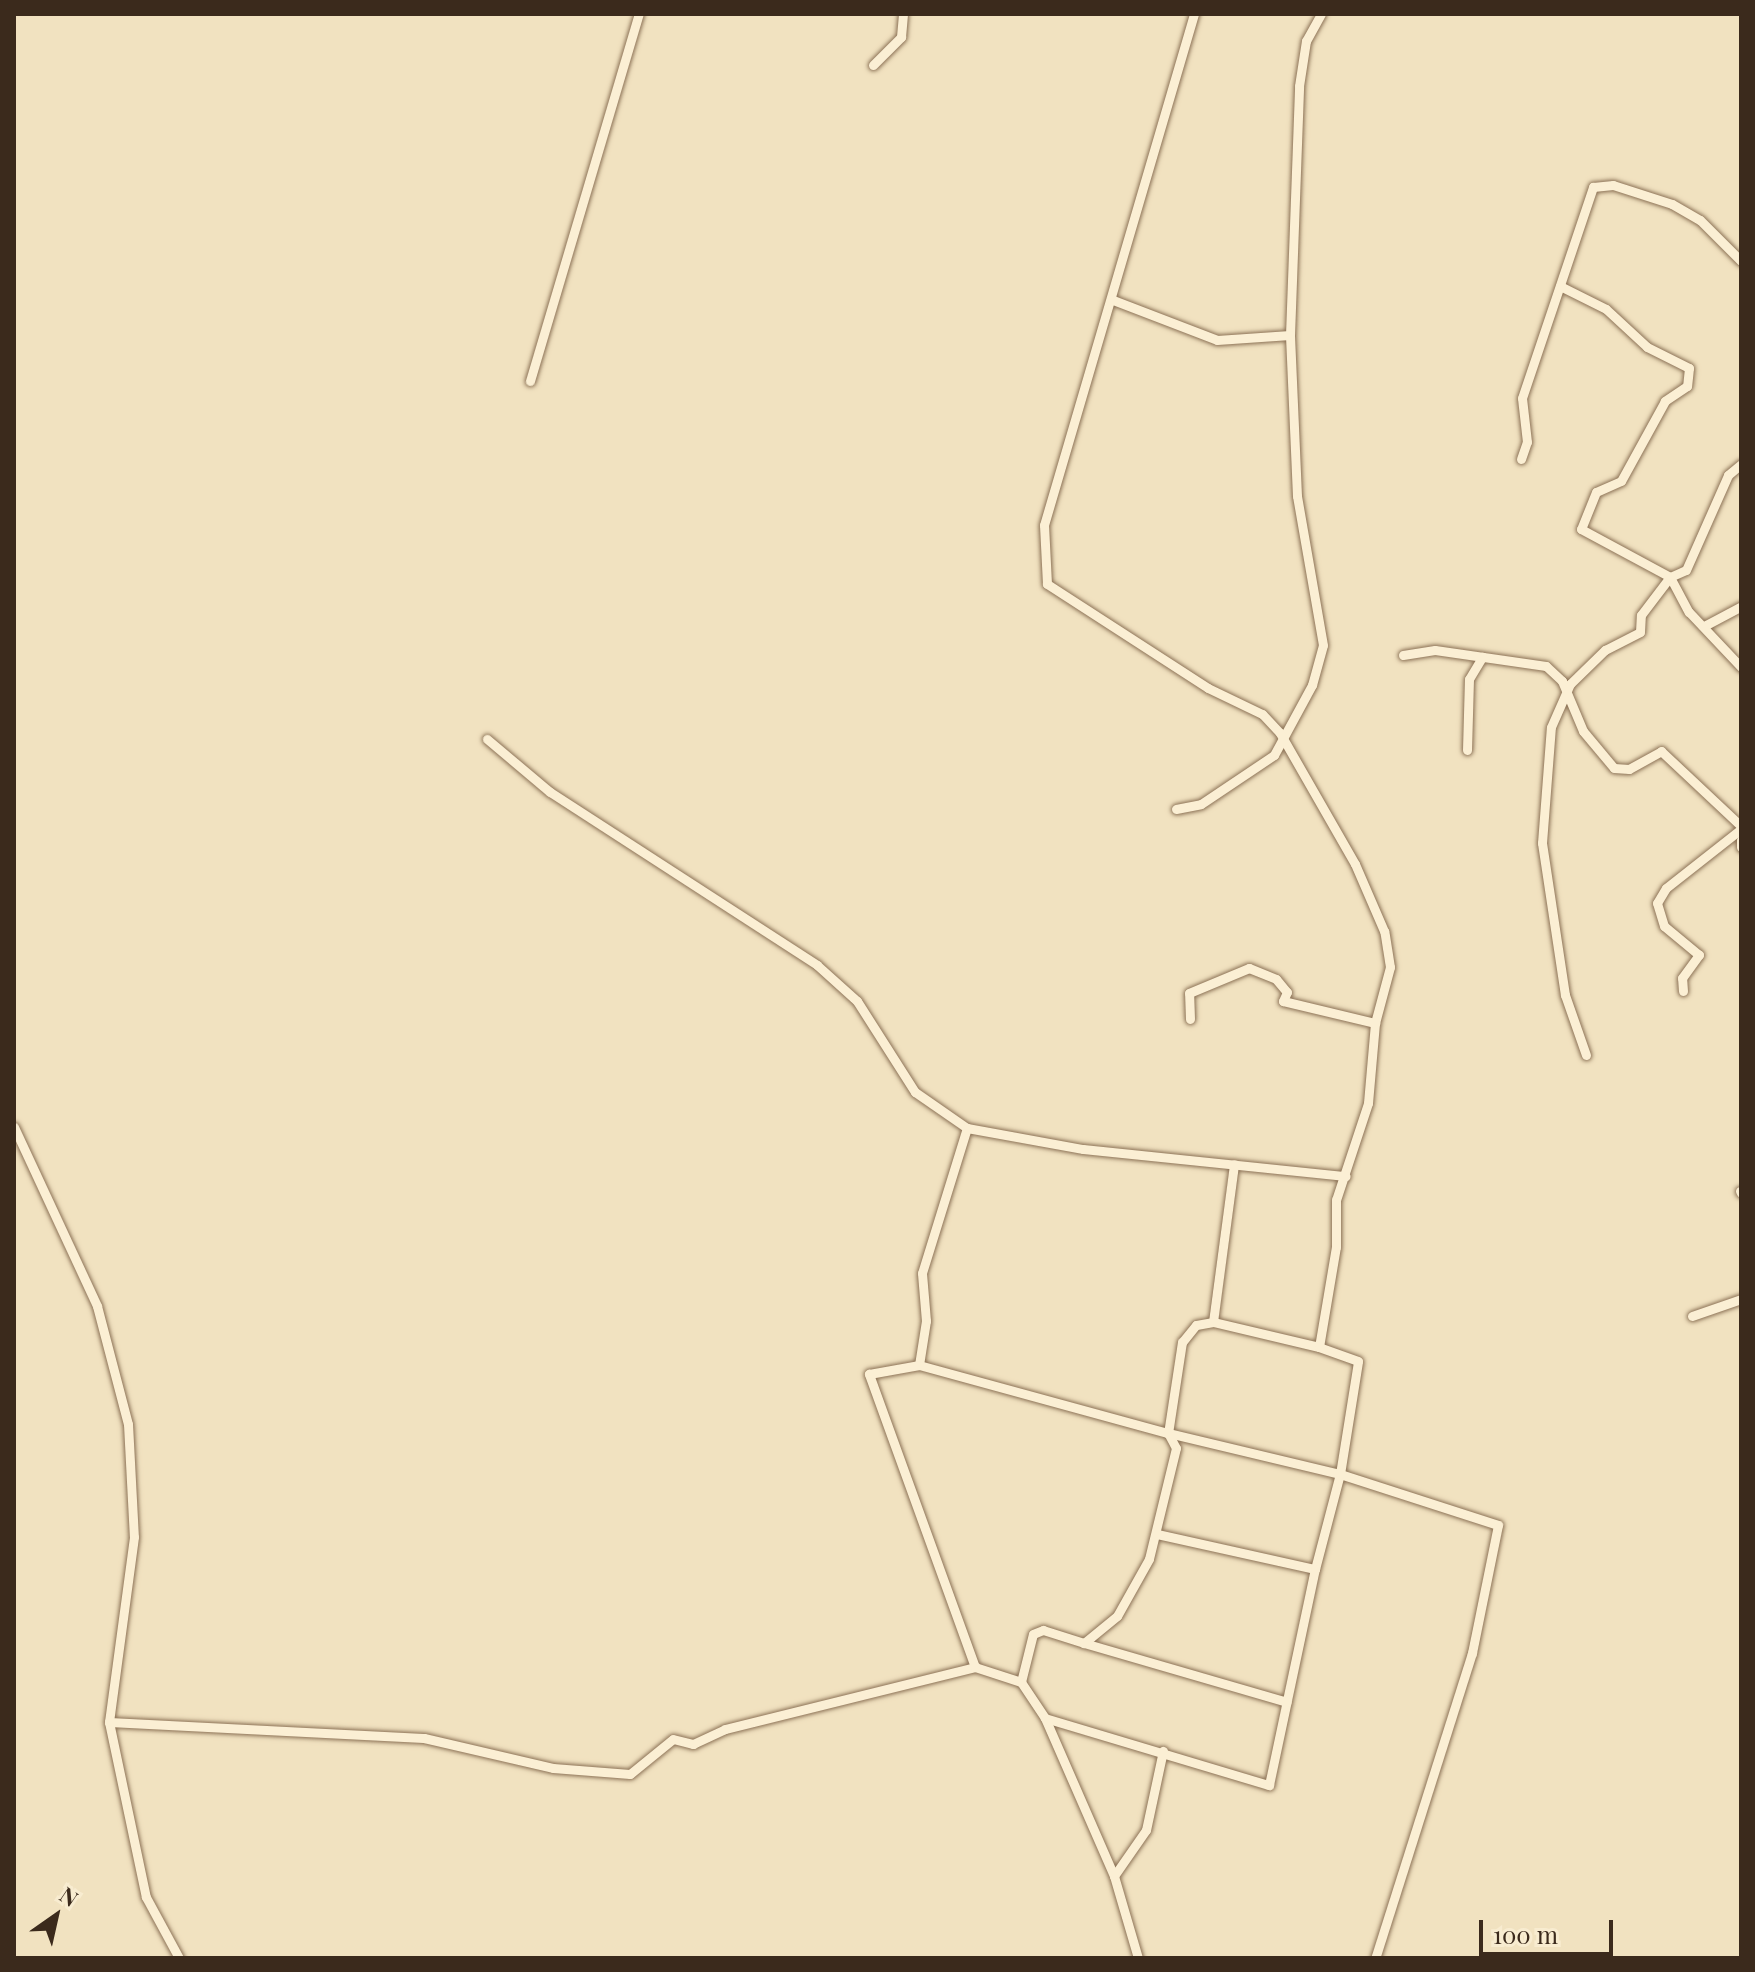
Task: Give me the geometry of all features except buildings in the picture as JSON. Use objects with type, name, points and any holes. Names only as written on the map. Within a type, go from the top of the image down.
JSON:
[{"type":"street","points":[[530,381],[639,14]]},
{"type":"street","points":[[873,65],[901,37],[903,14]]},
{"type":"street","points":[[1194,14],[1113,300],[1044,525],[1047,584],[1208,688],[1262,714],[1285,742],[1345,844],[1384,931],[1390,967],[1375,1023],[1368,1103],[1336,1200],[1336,1247],[1319,1347]]},
{"type":"street","points":[[1176,809],[1201,804],[1231,786],[1285,742],[1323,645],[1297,496],[1290,335],[1299,86],[1306,41],[1321,14]]},
{"type":"street","points":[[1521,459],[1527,442],[1522,398],[1599,183],[1672,204],[1700,220],[1741,261]]},
{"type":"street","points":[[1560,286],[1606,309],[1647,347],[1689,368],[1687,386],[1665,401],[1621,481],[1596,492],[1580,523],[1585,535],[1612,541],[1670,577],[1689,612],[1706,625],[1741,667]]},
{"type":"street","points":[[1113,300],[1217,340],[1290,335]]},
{"type":"street","points":[[1586,1055],[1565,995],[1542,843],[1551,727],[1563,693],[1591,660],[1640,632],[1641,615],[1670,577],[1686,570],[1728,475],[1741,464]]},
{"type":"street","points":[[1706,625],[1741,606]]},
{"type":"street","points":[[1403,655],[1435,650],[1546,666],[1562,681],[1563,693],[1583,731],[1614,768],[1629,769],[1661,751],[1741,828],[1666,888],[1657,903],[1664,926],[1699,955],[1682,978],[1683,991]]},
{"type":"street","points":[[1467,750],[1469,679],[1482,657]]},
{"type":"street","points":[[487,739],[550,792],[817,965],[857,1001],[915,1092],[967,1128],[1083,1149],[1346,1176]]},
{"type":"street","points":[[1741,840],[1741,847]]},
{"type":"street","points":[[1190,1019],[1189,993],[1249,968],[1276,979],[1287,992],[1283,1001],[1375,1023]]},
{"type":"street","points":[[14,1127],[97,1306],[128,1424],[134,1537],[109,1722],[146,1897],[179,1958]]},
{"type":"street","points":[[919,1365],[926,1321],[922,1273],[967,1128]]},
{"type":"street","points":[[1213,1322],[1234,1164]]},
{"type":"street","points":[[1692,1316],[1741,1299]]},
{"type":"street","points":[[1045,1718],[1269,1785],[1315,1569],[1340,1474],[1358,1361],[1319,1347],[1213,1322],[1196,1325],[1182,1342],[1168,1433],[1176,1448],[1157,1534],[1117,1616],[1084,1643]]},
{"type":"street","points":[[975,1667],[869,1374],[919,1365],[1168,1433],[1340,1474],[1498,1525],[1472,1653],[1375,1958]]},
{"type":"street","points":[[1157,1534],[1315,1569]]},
{"type":"street","points":[[1021,1682],[1033,1634],[1043,1630],[1287,1702]]},
{"type":"street","points":[[109,1722],[424,1738],[553,1768],[630,1774],[673,1739],[693,1744],[725,1729],[975,1667],[1021,1682],[1045,1718],[1114,1876],[1138,1958]]},
{"type":"street","points":[[1114,1876],[1146,1830],[1163,1751]]}]
